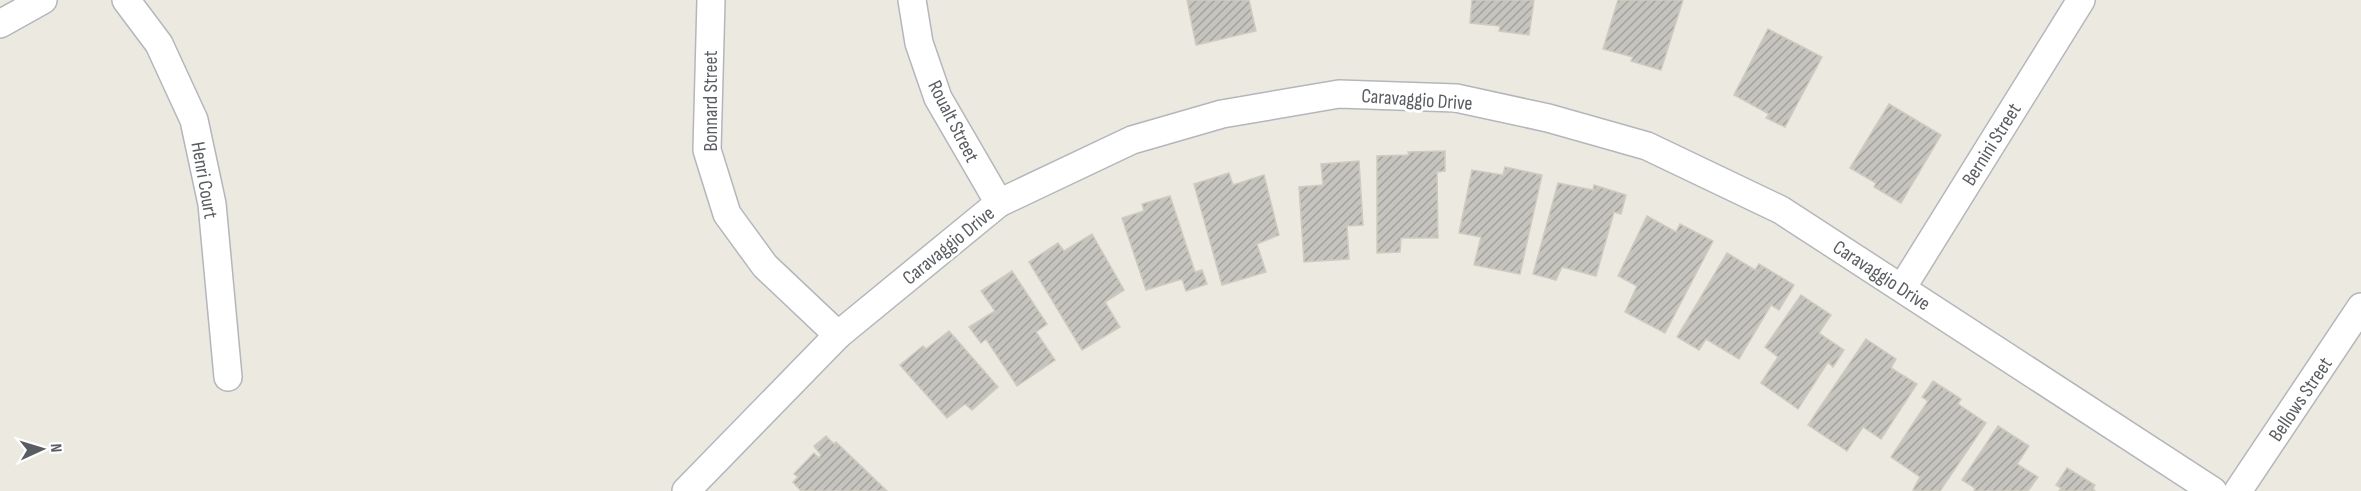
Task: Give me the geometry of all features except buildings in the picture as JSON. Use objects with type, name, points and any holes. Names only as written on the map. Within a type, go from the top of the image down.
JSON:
[{"type":"street","points":[[0,24],[43,0]]},
{"type":"street","name":"Henri Court","points":[[126,0],[159,44],[194,120],[212,204],[228,377]]},
{"type":"street","name":"Bonnard Street","points":[[711,0],[707,150],[727,214],[765,266],[838,335]]},
{"type":"street","name":"Roualt Street","points":[[912,0],[919,43],[938,98],[999,203]]},
{"type":"street","name":"Bernini Street","points":[[1902,288],[2079,1]]},
{"type":"street","name":"Caravaggio Drive","points":[[686,491],[838,335],[999,203],[1132,140],[1222,114],[1339,94],[1456,98],[1548,118],[1647,146],[1781,210],[2213,491]]},
{"type":"street","name":"Bellows Street","points":[[2238,491],[2361,307]]}]
